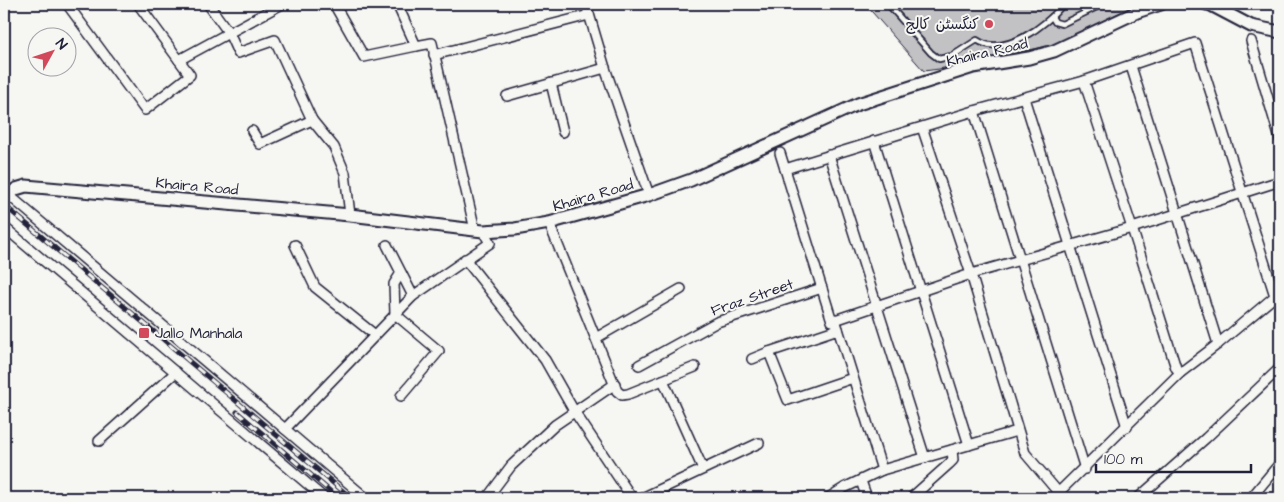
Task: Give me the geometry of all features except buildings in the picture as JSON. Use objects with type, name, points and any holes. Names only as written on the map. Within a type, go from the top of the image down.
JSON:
[{"type":"street","points":[[67,4],[145,110],[190,75],[138,4]]},
{"type":"street","points":[[208,4],[229,33],[238,53],[275,40],[312,120],[334,147],[346,172],[350,215]]},
{"type":"street","points":[[179,60],[282,4]]},
{"type":"street","points":[[285,429],[413,296],[490,243],[479,230],[432,43],[364,57],[334,4]]},
{"type":"street","points":[[397,4],[416,46]]},
{"type":"street","points":[[586,4],[605,68],[649,195]]},
{"type":"street","name":"Khaira Road","points":[[5,195],[26,186],[350,215],[479,230],[515,229],[549,223],[649,195],[691,180],[858,104],[973,67],[1029,58],[1054,51],[1137,12],[1161,4]]},
{"type":"street","points":[[1206,4],[1251,26],[1280,32]]},
{"type":"street","points":[[434,55],[589,15]]},
{"type":"street","points":[[1252,41],[1280,139]]},
{"type":"street","points":[[785,169],[974,111],[1084,81],[1195,43],[1242,192],[1278,294],[1180,373],[1085,468],[1061,496],[1025,453],[971,274],[922,127]]},
{"type":"street","points":[[1131,66],[1218,344]]},
{"type":"street","points":[[507,96],[605,68]]},
{"type":"street","points":[[1084,81],[1176,368],[1180,373]]},
{"type":"street","points":[[551,83],[563,132]]},
{"type":"street","points":[[1024,98],[1127,427]]},
{"type":"street","points":[[974,111],[1085,468]]},
{"type":"street","points":[[252,131],[260,144],[312,120]]},
{"type":"street","points":[[874,142],[969,445]]},
{"type":"street","points":[[780,153],[832,321],[971,274],[1132,228],[1280,181]]},
{"type":"street","points":[[829,155],[925,458]]},
{"type":"street","points":[[5,195],[366,498]]},
{"type":"street","points":[[549,223],[617,391],[622,395],[695,367]]},
{"type":"street","points":[[4,227],[324,498]]},
{"type":"street","points":[[387,245],[413,296]]},
{"type":"street","points":[[295,246],[315,287],[375,335]]},
{"type":"street","points":[[464,260],[544,360],[574,412],[632,498]]},
{"type":"street","points":[[401,273],[394,284],[396,314],[439,351],[401,396]]},
{"type":"street","name":"Fraz Street","points":[[639,365],[717,322],[822,288]]},
{"type":"street","points":[[596,338],[681,289]]},
{"type":"street","points":[[835,319],[882,470]]},
{"type":"street","points":[[752,359],[838,329]]},
{"type":"street","points":[[769,352],[788,400],[854,378]]},
{"type":"street","points":[[1138,498],[1206,438],[1280,368]]},
{"type":"street","points":[[99,442],[176,372]]},
{"type":"street","points":[[664,380],[703,470]]},
{"type":"street","points":[[486,498],[511,466],[555,425],[615,384]]},
{"type":"street","points":[[828,498],[844,488],[882,470],[1017,431]]},
{"type":"street","points":[[646,498],[759,443]]},
{"type":"street","points":[[912,498],[953,460],[952,450]]},
{"type":"street","points":[[1251,498],[1280,463]]},
{"type":"street","points":[[861,481],[867,498]]},
{"type":"lane","points":[[888,4],[931,53],[939,59],[952,56],[977,40],[987,45],[1009,43],[1026,35],[1052,17],[1063,4]]},
{"type":"lane","points":[[1052,17],[1055,22],[1062,24],[1099,6],[1098,4]]},
{"type":"railway","points":[[4,205],[351,498]]},
{"type":"railway","points":[[237,412],[338,498]]},
{"type":"place","name":"کنگسٹن کالج","points":[[989,24]]},
{"type":"place","name":"Jallo Manhala","points":[[144,333]]}]
